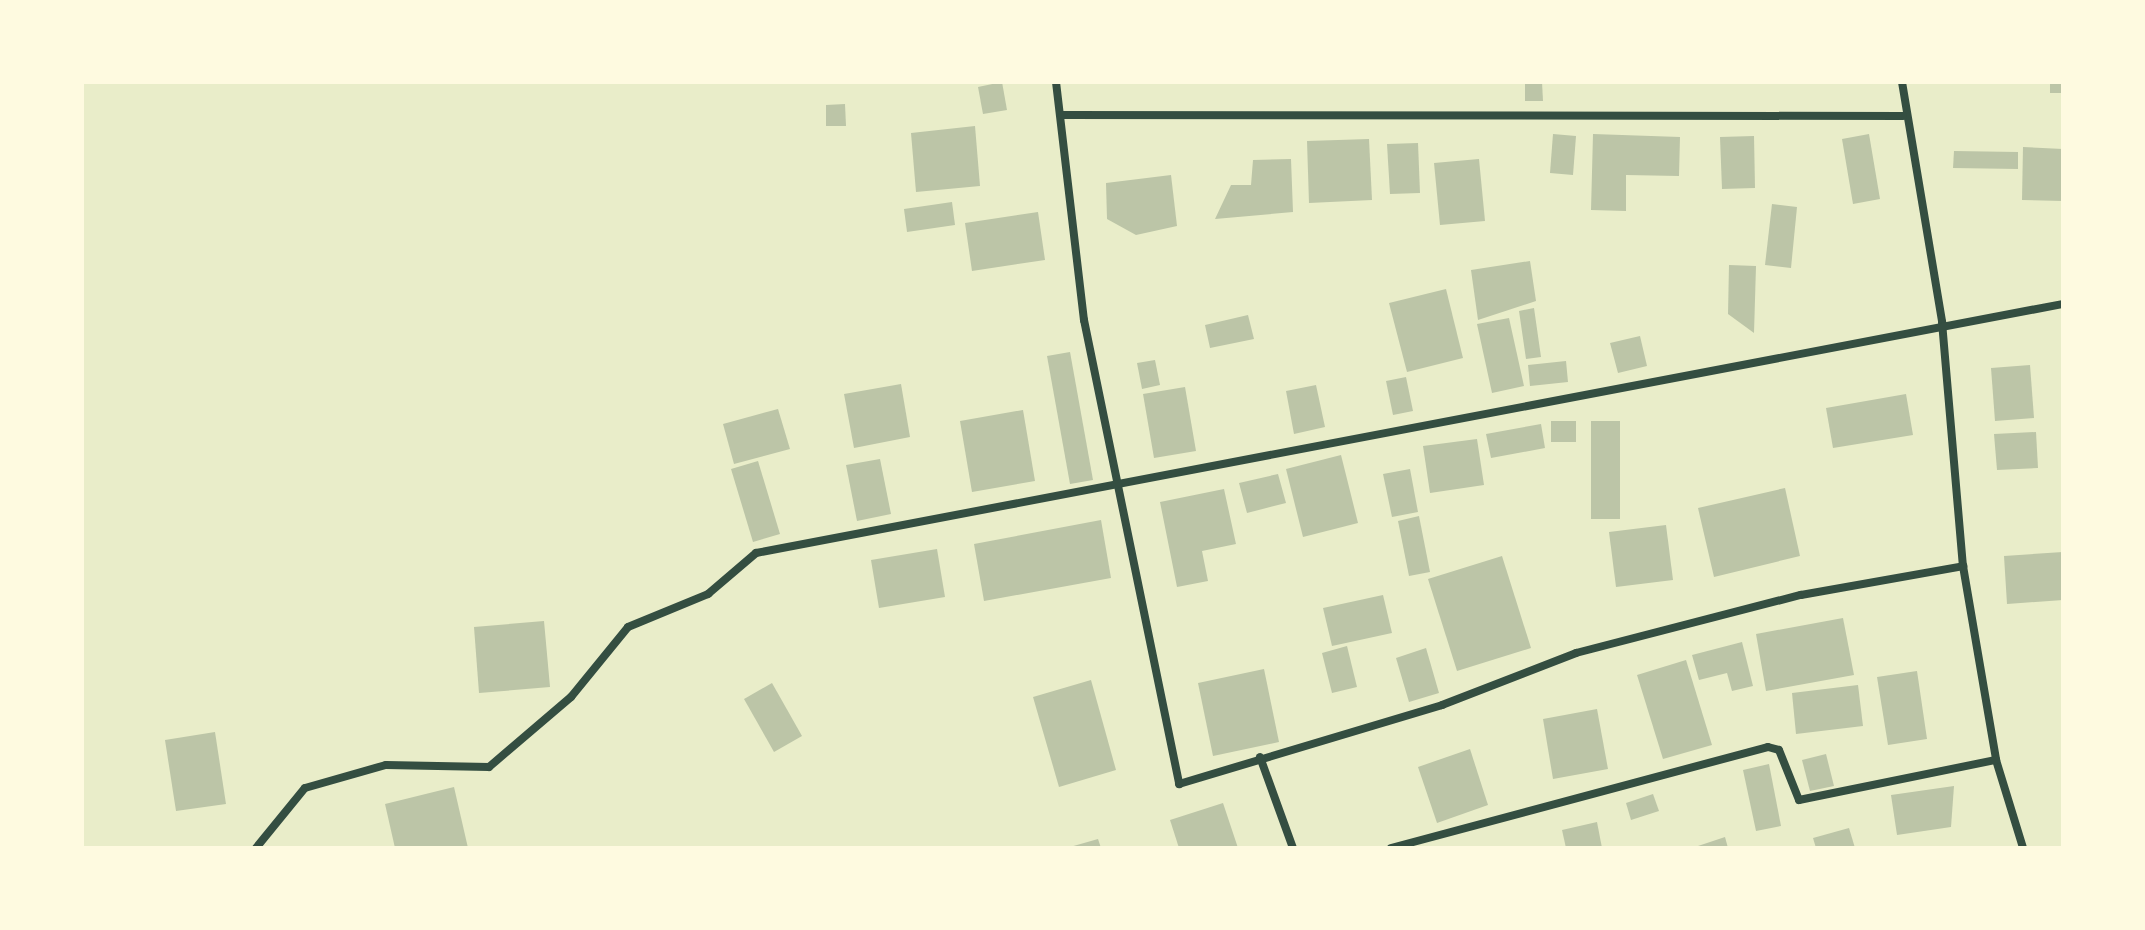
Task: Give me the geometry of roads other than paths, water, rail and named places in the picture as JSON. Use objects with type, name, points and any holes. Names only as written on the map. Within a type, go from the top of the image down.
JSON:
[{"type":"street","points":[[1056,82],[1084,320],[1179,784],[1260,757],[1442,705],[1576,653],[1801,595],[1963,566]]},
{"type":"street","points":[[1902,82],[1903,116],[1942,322],[1963,566],[1996,760],[2023,848]]},
{"type":"street","points":[[1062,115],[1903,116]]},
{"type":"street","points":[[256,848],[305,788],[386,765],[489,767],[571,697],[628,627],[708,594],[756,553],[1942,322],[2063,304]]},
{"type":"street","points":[[1391,848],[1768,747],[1779,750],[1799,800],[1996,760]]},
{"type":"street","points":[[1260,757],[1293,848]]}]
